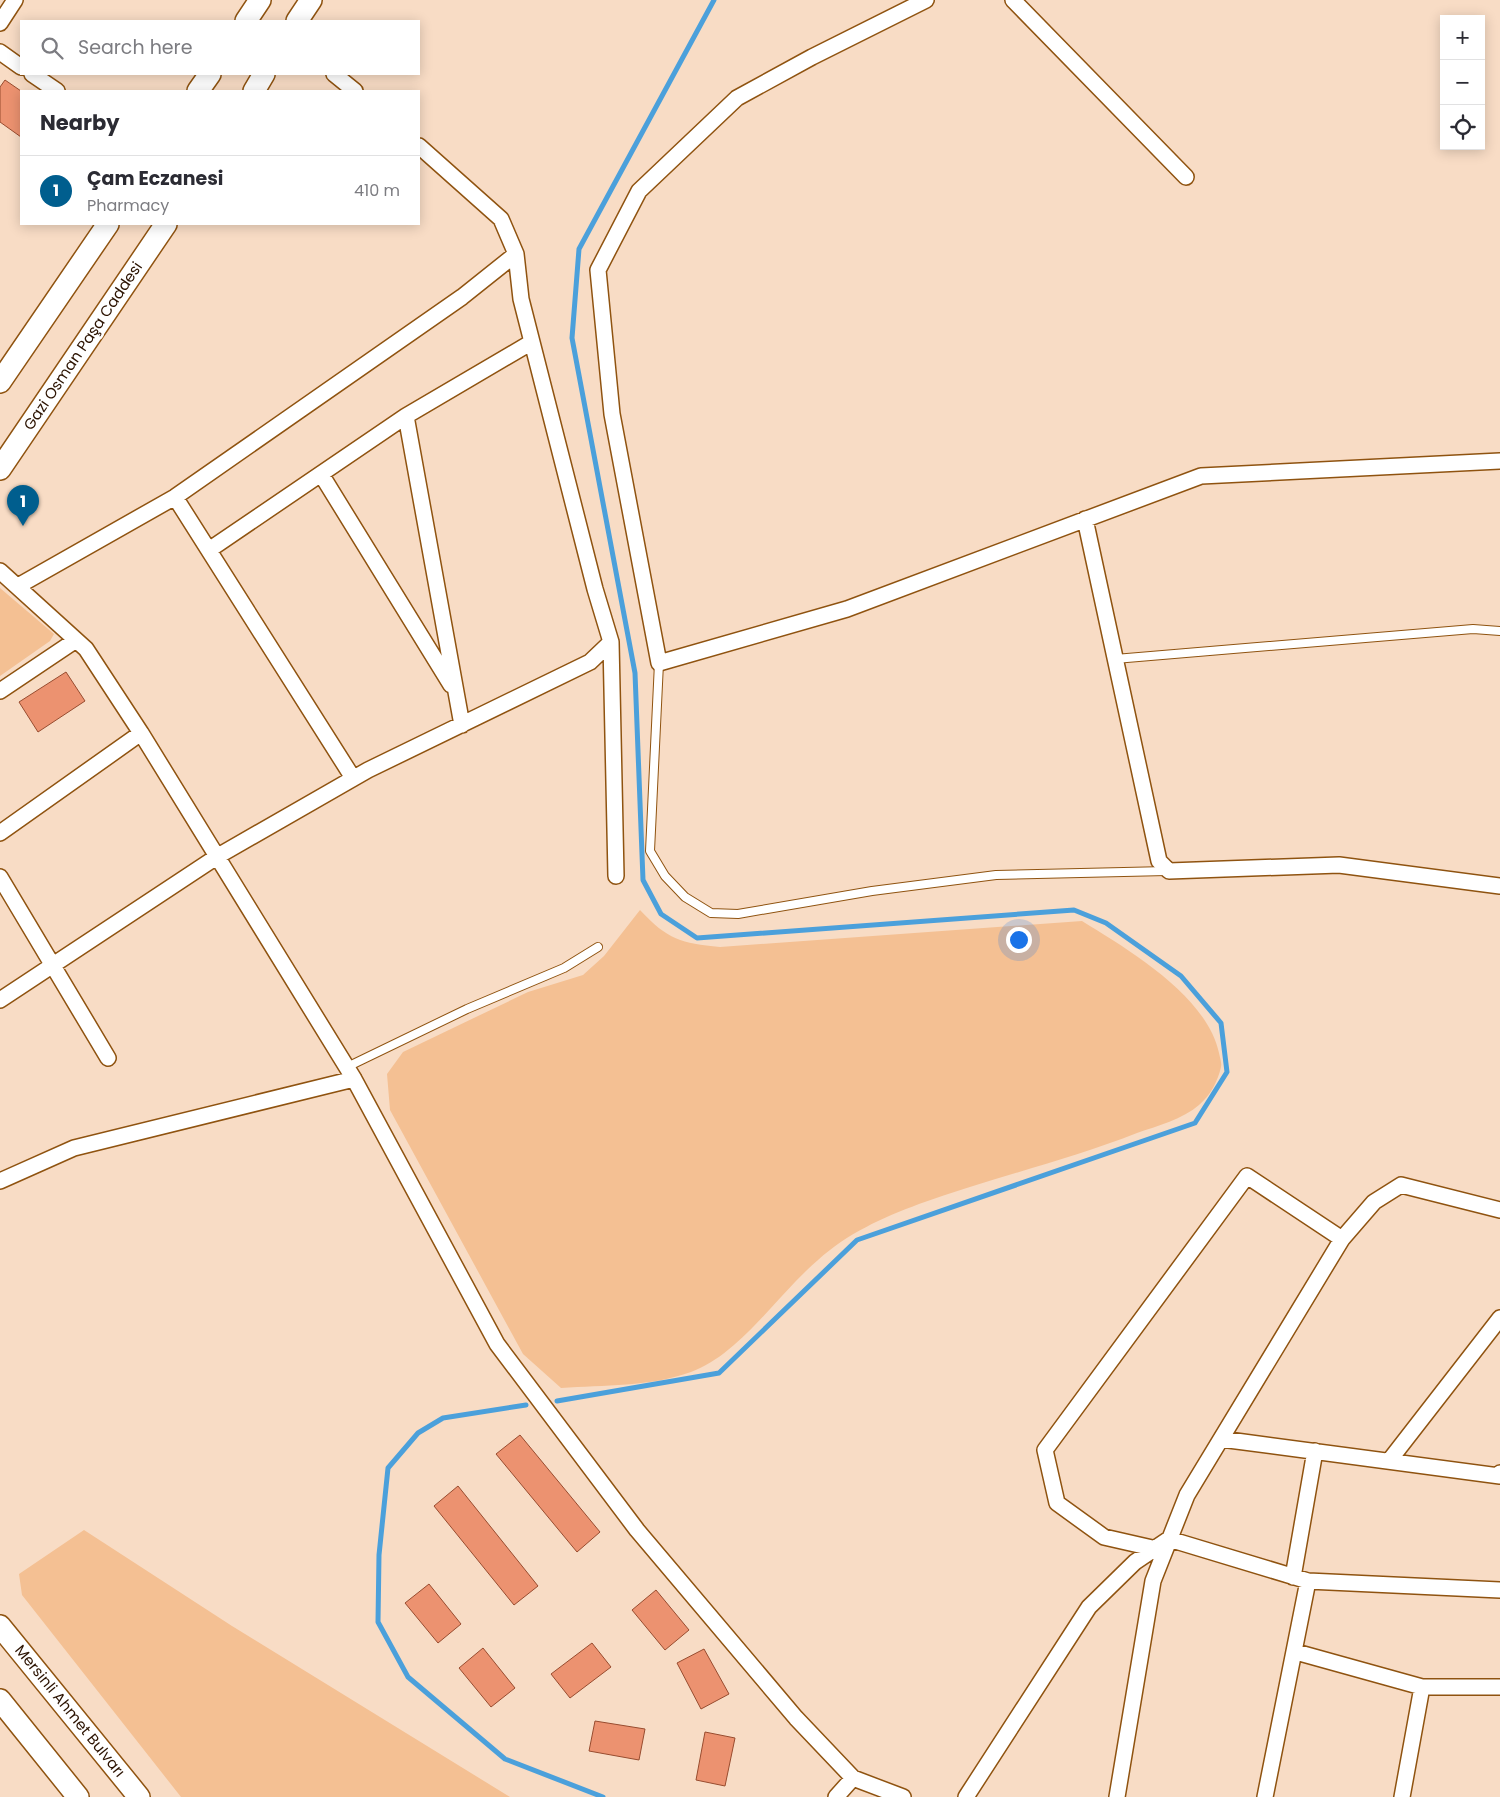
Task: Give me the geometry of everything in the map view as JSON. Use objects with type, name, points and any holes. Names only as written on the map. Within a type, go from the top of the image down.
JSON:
[{"type":"main road","points":[[247,20],[260,0]]},
{"type":"main road","points":[[298,20],[312,0]]},
{"type":"main road","points":[[199,90],[209,75]]},
{"type":"main road","points":[[255,90],[263,75]]},
{"type":"main road","points":[[0,382],[107,225]]},
{"type":"main road","name":"Gazi Osman Paşa Caddesi","points":[[0,469],[165,225]]},
{"type":"main road","name":"Mersinli Ahmet Bulvarı","points":[[0,1626],[139,1797]]},
{"type":"main road","points":[[0,1700],[78,1797]]},
{"type":"street","points":[[0,23],[15,0]]},
{"type":"street","points":[[926,0],[812,57],[737,98],[639,191],[598,270],[612,414],[659,663],[847,609],[1201,476],[1500,461]]},
{"type":"street","points":[[1013,0],[1186,177]]},
{"type":"street","points":[[0,52],[20,65]]},
{"type":"street","points":[[33,75],[56,90]]},
{"type":"street","points":[[335,75],[354,90]]},
{"type":"street","points":[[420,147],[501,219],[516,254],[520,298],[595,589],[611,642],[616,876]]},
{"type":"street","points":[[18,586],[175,498],[462,297],[516,254]]},
{"type":"street","points":[[209,550],[406,416],[532,342]]},
{"type":"street","points":[[406,416],[462,725]]},
{"type":"street","points":[[321,474],[456,693]]},
{"type":"street","points":[[175,498],[353,778]]},
{"type":"street","points":[[1085,519],[1159,861],[1169,871],[1339,865],[1500,886]]},
{"type":"street","points":[[0,571],[86,650],[142,733],[351,1073],[497,1344],[637,1530],[796,1718],[854,1778],[903,1797]]},
{"type":"street","points":[[0,692],[76,640]]},
{"type":"street","points":[[0,1000],[218,856],[353,778],[590,662],[611,642]]},
{"type":"street","points":[[0,833],[142,733]]},
{"type":"street","points":[[0,877],[108,1058]]},
{"type":"street","points":[[0,1181],[74,1148],[351,1073]]},
{"type":"street","points":[[1342,1239],[1247,1176],[1045,1450],[1057,1503],[1104,1537],[1163,1546],[1308,1581],[1500,1590]]},
{"type":"street","points":[[1116,1797],[1153,1582],[1163,1546],[1187,1494],[1342,1239],[1374,1202],[1401,1185],[1500,1210]]},
{"type":"street","points":[[1389,1461],[1500,1318]]},
{"type":"street","points":[[1220,1439],[1500,1475]]},
{"type":"street","points":[[1293,1577],[1315,1451]]},
{"type":"street","points":[[966,1797],[1089,1607],[1135,1562],[1163,1546]]},
{"type":"street","points":[[1265,1797],[1296,1652],[1308,1581]]},
{"type":"street","points":[[1296,1652],[1422,1687],[1500,1688]]},
{"type":"street","points":[[1402,1797],[1422,1687]]},
{"type":"street","points":[[836,1797],[854,1778]]},
{"type":"lane","points":[[1115,659],[1473,629],[1500,631]]},
{"type":"lane","points":[[659,663],[650,851],[665,876],[685,897],[711,913],[738,914],[872,891],[996,875],[1169,871]]},
{"type":"lane","points":[[351,1073],[467,1009],[564,968],[598,947]]},
{"type":"shaded area","points":[[0,588],[54,634],[50,641],[0,676]]},
{"type":"shaded area","points":[[640,910],[667,934],[695,944],[720,947],[1082,921],[1143,960],[1183,994],[1199,1012],[1212,1032],[1221,1060],[1220,1072],[1216,1083],[1207,1097],[1193,1110],[1178,1118],[1083,1152],[919,1204],[853,1234],[829,1250],[803,1274],[742,1338],[709,1364],[675,1377],[643,1383],[561,1388],[523,1354],[390,1110],[387,1074],[403,1052],[528,992],[583,975],[604,956]]},
{"type":"shaded area","points":[[84,1530],[232,1626],[510,1797],[181,1797],[22,1595],[19,1574]]},
{"type":"building","points":[[5,80],[20,90],[20,136],[0,122],[0,87]]},
{"type":"building","points":[[66,672],[85,701],[38,732],[19,702]]},
{"type":"building","points":[[520,1435],[600,1532],[577,1552],[496,1454]]},
{"type":"building","points":[[458,1486],[538,1586],[514,1605],[434,1506]]},
{"type":"building","points":[[429,1584],[461,1624],[438,1643],[405,1603]]},
{"type":"building","points":[[656,1590],[689,1630],[665,1650],[632,1610]]},
{"type":"building","points":[[592,1643],[611,1667],[570,1698],[551,1674]]},
{"type":"building","points":[[483,1648],[515,1688],[491,1707],[459,1668]]},
{"type":"building","points":[[704,1649],[729,1694],[701,1709],[677,1663]]},
{"type":"building","points":[[595,1721],[645,1729],[639,1760],[589,1751]]},
{"type":"building","points":[[705,1732],[735,1738],[725,1786],[696,1780]]},
{"type":"waterway","points":[[557,1401],[719,1373],[857,1240],[1195,1123],[1227,1072],[1221,1023],[1181,976],[1106,923],[1074,910],[697,938],[661,914],[643,880],[635,673],[572,338],[579,249],[714,0]]},
{"type":"waterway","points":[[526,1405],[443,1418],[418,1433],[388,1468],[379,1555],[378,1622],[408,1677],[505,1759],[603,1797]]},
{"type":"place","name":"Çam Eczanesi","points":[[23,526]]}]
